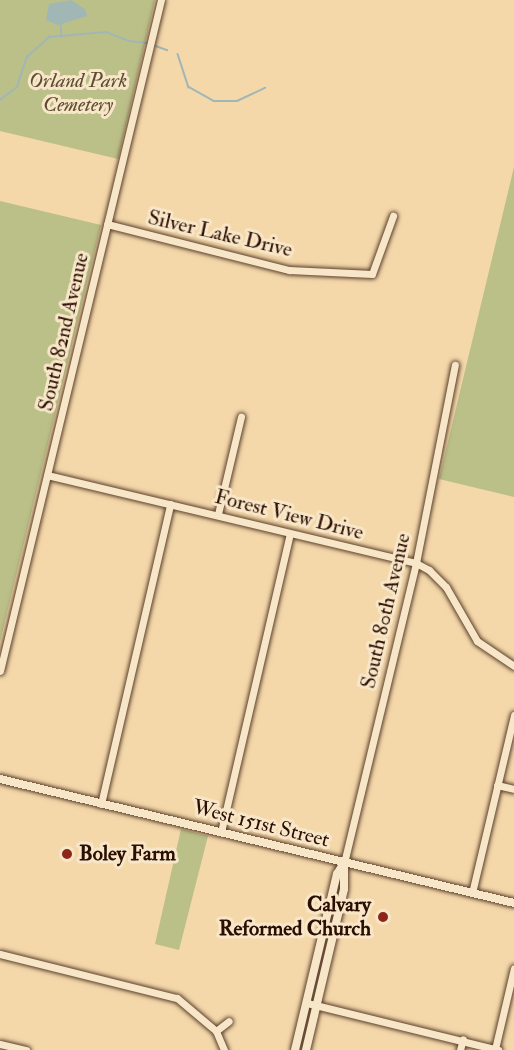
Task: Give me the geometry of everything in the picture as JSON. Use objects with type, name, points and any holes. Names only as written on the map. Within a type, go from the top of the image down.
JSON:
[{"type":"street","name":"South 82nd Avenue","points":[[0,671],[161,0]]},
{"type":"street","name":"Silver Lake Drive","points":[[107,224],[289,270],[372,274],[393,216]]},
{"type":"street","name":"South 80th Avenue","points":[[306,1050],[344,889],[344,863],[416,563],[455,364]]},
{"type":"street","points":[[218,514],[241,417]]},
{"type":"street","name":"Forest View Drive","points":[[47,476],[218,514],[290,534],[416,563],[442,582],[477,641],[514,666]]},
{"type":"street","points":[[101,804],[170,504]]},
{"type":"street","points":[[220,832],[290,534]]},
{"type":"street","points":[[472,893],[514,715]]},
{"type":"street","name":"West 151st Street","points":[[0,779],[514,903]]},
{"type":"street","points":[[497,785],[514,789]]},
{"type":"street","name":"South 80th Avenue","points":[[295,1050],[338,874],[344,863]]},
{"type":"street","points":[[0,954],[177,998],[216,1031],[224,1050]]},
{"type":"street","points":[[306,1003],[496,1049],[514,968]]},
{"type":"street","points":[[216,1031],[229,1021]]},
{"type":"street","points":[[460,1050],[463,1040]]},
{"type":"street","points":[[0,1044],[26,1050]]},
{"type":"green space","name":"Orland Park Cemetery","points":[[0,0],[155,0],[118,159],[0,131]]},
{"type":"green space","points":[[514,167],[514,497],[439,479]]},
{"type":"green space","points":[[0,201],[101,225],[0,642]]},
{"type":"green space","points":[[181,829],[208,836],[179,950],[155,944]]},
{"type":"water","points":[[71,0],[86,10],[87,16],[58,25],[46,20],[49,4]]},
{"type":"waterway","points":[[61,24],[62,37]]},
{"type":"waterway","points":[[0,100],[17,87],[27,57],[49,37],[106,32],[129,41],[147,43]]},
{"type":"waterway","points":[[156,46],[167,50]]},
{"type":"waterway","points":[[178,54],[189,87],[214,101],[237,101],[265,88]]},
{"type":"place","name":"Boley Farm","points":[[67,854]]},
{"type":"place","name":"Calvary Reformed Church","points":[[383,917]]}]
